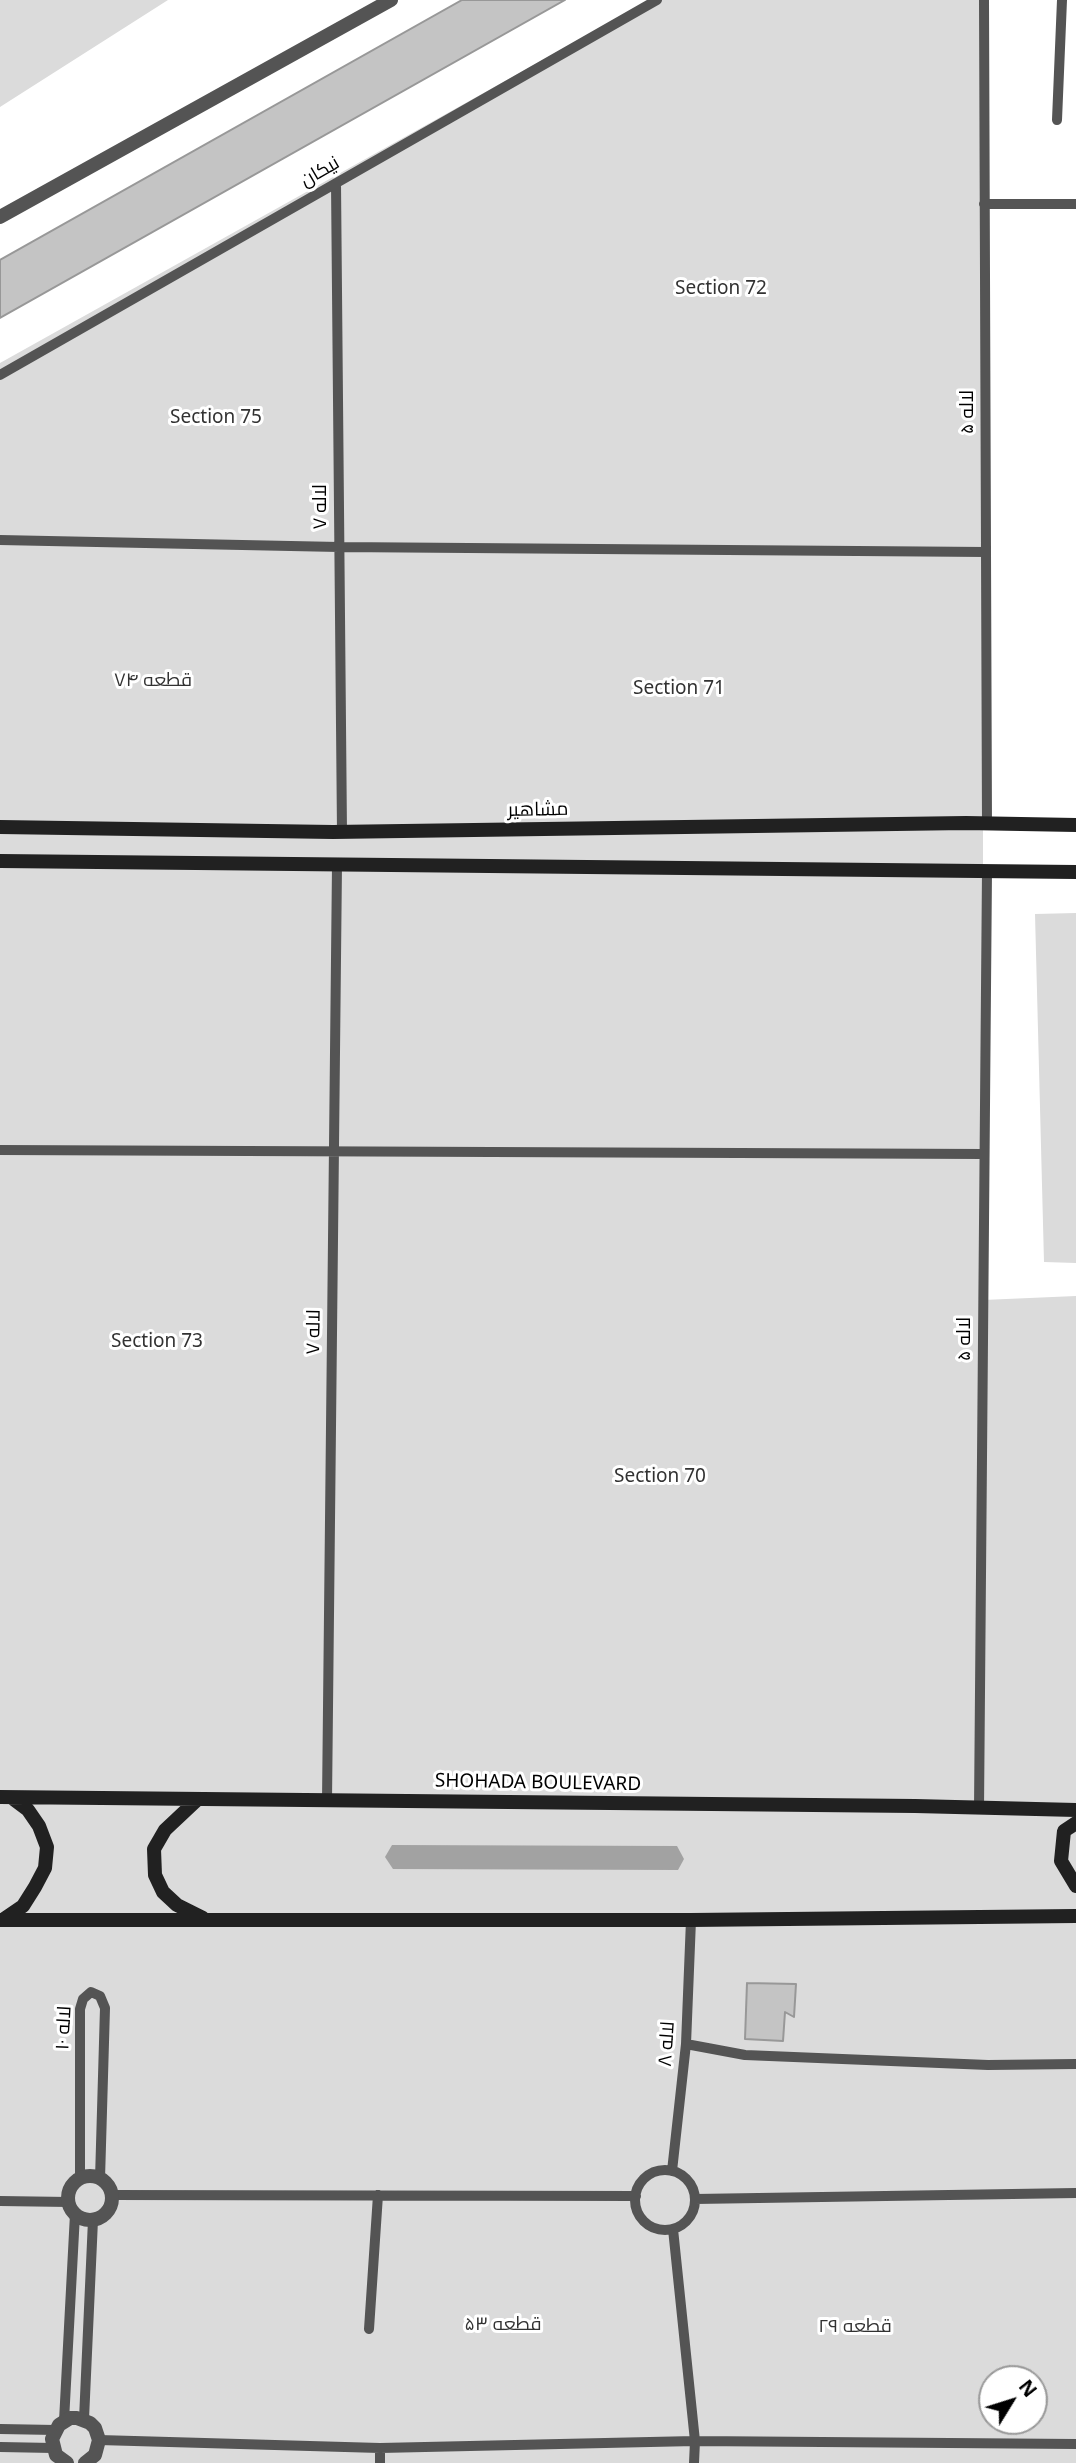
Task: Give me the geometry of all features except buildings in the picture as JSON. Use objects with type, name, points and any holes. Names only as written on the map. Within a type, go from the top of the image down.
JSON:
[{"type":"street","points":[[0,217],[391,0]]},
{"type":"street","name":"مشاهیر","points":[[0,827],[342,832],[1076,825]]},
{"type":"street","points":[[0,861],[1076,872]]},
{"type":"street","points":[[1,1920],[23,1906],[45,1868],[47,1847],[39,1826],[28,1810],[6,1798]]},
{"type":"street","name":"SHOHADA BOULEVARD","points":[[6,1798],[1076,1810]]},
{"type":"street","points":[[198,1799],[164,1830],[155,1849],[155,1875],[163,1892],[177,1905],[206,1920]]},
{"type":"street","points":[[1076,1823],[1064,1831],[1061,1861],[1076,1886]]},
{"type":"street","points":[[1,1920],[691,1920],[1076,1916]]},
{"type":"street","points":[[80,2179],[100,2179],[106,2183],[112,2195],[109,2209],[93,2220],[80,2218],[72,2208],[71,2189],[80,2179]]},
{"type":"street","points":[[67,2463],[56,2455],[53,2448],[59,2426],[70,2418],[84,2419],[95,2428],[99,2440],[95,2455],[88,2462]]},
{"type":"lane","name":"نیکان","points":[[0,375],[657,0]]},
{"type":"lane","name":"لاله ۵","points":[[984,0],[987,824]]},
{"type":"lane","points":[[1057,120],[1062,0]]},
{"type":"lane","name":"لاله ۷","points":[[336,183],[342,832]]},
{"type":"lane","points":[[985,204],[1076,204]]},
{"type":"lane","points":[[0,540],[339,547],[986,552]]},
{"type":"lane","name":"لاله ۷","points":[[327,1800],[337,864]]},
{"type":"lane","name":"لاله ۵","points":[[979,1808],[987,871]]},
{"type":"lane","points":[[0,1150],[984,1154]]},
{"type":"lane","name":"لاله ۸","points":[[672,2171],[686,2044],[691,1920]]},
{"type":"lane","name":"لاله ۱۰","points":[[80,2179],[80,2009],[83,1999],[91,1992],[100,1996],[105,2008],[100,2179]]},
{"type":"lane","points":[[686,2044],[745,2055],[988,2065],[1076,2064]]},
{"type":"lane","points":[[662,2170],[672,2171],[689,2181],[695,2199],[689,2218],[673,2229],[654,2227],[646,2222],[636,2205],[639,2186],[645,2178],[662,2170]]},
{"type":"lane","points":[[695,2199],[1076,2193]]},
{"type":"lane","points":[[112,2195],[636,2196]]},
{"type":"lane","points":[[369,2329],[378,2195]]},
{"type":"lane","points":[[0,2202],[72,2208],[59,2426],[0,2429]]},
{"type":"lane","points":[[84,2419],[93,2220]]},
{"type":"lane","points":[[673,2229],[695,2441],[694,2463]]},
{"type":"lane","points":[[99,2440],[380,2448],[695,2441],[1076,2444]]},
{"type":"lane","points":[[0,2447],[53,2448]]},
{"type":"lane","points":[[380,2448],[380,2463]]},
{"type":"green space","points":[[0,0],[168,0],[0,107]]},
{"type":"green space","points":[[650,0],[983,0],[983,1300],[1076,1296],[1076,2463],[0,2463],[0,363]]},
{"type":"green space","points":[[1076,913],[1076,1263],[1044,1262],[1035,914]]},
{"type":"shaded area","points":[[392,1845],[677,1846],[684,1859],[678,1870],[393,1869],[385,1857]]},
{"type":"park label","name":"Section 72","points":[[721,289]]},
{"type":"park label","name":"Section 75","points":[[216,418]]},
{"type":"park label","name":"قطعه ۷۴","points":[[153,681]]},
{"type":"park label","name":"Section 71","points":[[679,689]]},
{"type":"park label","name":"Section 73","points":[[157,1342]]},
{"type":"park label","name":"Section 70","points":[[660,1477]]},
{"type":"park label","name":"قطعه ۵۳","points":[[503,2325]]},
{"type":"park label","name":"قطعه ۲۹","points":[[855,2327]]}]
